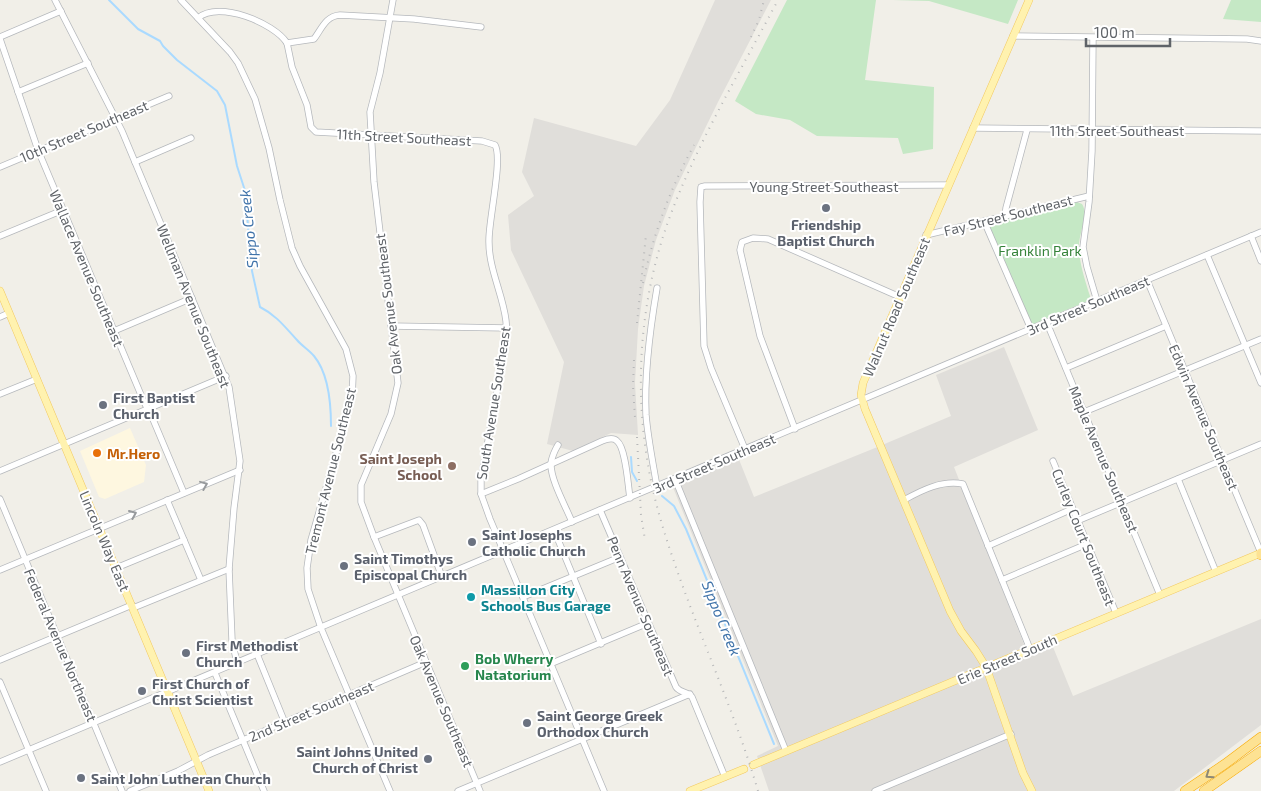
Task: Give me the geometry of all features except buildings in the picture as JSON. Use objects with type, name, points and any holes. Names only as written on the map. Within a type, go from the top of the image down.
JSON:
[{"type":"highway","points":[[1234,757],[1261,732]]},
{"type":"highway","points":[[1185,791],[1261,737]]},
{"type":"highway","points":[[1204,791],[1261,751]]},
{"type":"main road","name":"Walnut Road Southeast","points":[[862,400],[861,395],[864,383],[926,235],[1029,0]]},
{"type":"main road","name":"Lincoln Way East","points":[[0,291],[209,791]]},
{"type":"main road","points":[[862,400],[950,611],[961,631],[986,667],[1032,791]]},
{"type":"main road","name":"Erie Street South","points":[[753,765],[1261,554]]},
{"type":"main road","points":[[690,791],[744,769]]},
{"type":"street","name":"Wellman Avenue Southeast","points":[[55,0],[116,118],[226,376],[231,396],[240,470],[234,508],[229,569],[232,640],[237,663]]},
{"type":"street","name":"Tremont Avenue Southeast","points":[[181,0],[234,57],[255,99],[269,148],[292,248],[300,266],[343,342],[352,369],[353,382],[350,406],[309,552],[307,568],[308,589],[321,628],[390,791]]},
{"type":"street","name":"Oak Avenue Southeast","points":[[393,0],[380,73],[370,105],[370,135],[398,374],[397,393],[384,433],[364,477],[360,494],[364,512],[374,537],[480,791]]},
{"type":"street","points":[[0,38],[61,11]]},
{"type":"street","points":[[198,18],[205,13],[214,12],[224,12],[248,18],[270,27],[287,43],[314,39],[328,20],[335,15],[427,20],[481,28]]},
{"type":"street","points":[[1013,36],[1247,39],[1261,41]]},
{"type":"street","name":"Wallace Avenue Southeast","points":[[0,38],[38,150],[184,493]]},
{"type":"street","points":[[1093,38],[1089,196],[1083,247],[1088,274],[1097,301]]},
{"type":"street","name":"11th Street Southeast","points":[[287,43],[292,67],[307,105],[309,123],[312,130],[329,134],[482,141],[495,145]]},
{"type":"street","points":[[18,92],[88,63]]},
{"type":"street","name":"10th Street Southeast","points":[[0,167],[169,96]]},
{"type":"street","name":"11th Street Southeast","points":[[973,128],[1261,131]]},
{"type":"street","points":[[1005,216],[1026,130]]},
{"type":"street","points":[[135,162],[191,138]]},
{"type":"street","name":"South Avenue Southeast","points":[[495,145],[498,151],[498,162],[491,209],[489,246],[493,271],[505,315],[506,328],[481,479],[481,494],[604,791]]},
{"type":"street","name":"Young Street Southeast","points":[[745,449],[711,368],[704,346],[701,187],[948,185]]},
{"type":"street","name":"Fay Street Southeast","points":[[926,235],[1089,196]]},
{"type":"street","points":[[0,236],[63,210]]},
{"type":"street","points":[[984,221],[1031,329]]},
{"type":"street","name":"3rd Street Southeast","points":[[0,762],[1261,232]]},
{"type":"street","points":[[1251,236],[1261,261]]},
{"type":"street","points":[[794,429],[760,336],[740,250],[740,244],[743,240],[759,238],[780,245],[900,297]]},
{"type":"street","points":[[1207,254],[1261,383]]},
{"type":"street","name":"Edwin Avenue Southeast","points":[[1147,280],[1261,554]]},
{"type":"street","points":[[657,288],[650,338],[646,413],[657,487]]},
{"type":"street","points":[[114,331],[192,298]]},
{"type":"street","points":[[0,318],[9,313]]},
{"type":"street","name":"Maple Avenue Southeast","points":[[1047,322],[1160,595]]},
{"type":"street","points":[[392,326],[506,328]]},
{"type":"street","points":[[1066,368],[1166,326]]},
{"type":"street","points":[[1084,412],[1261,339]]},
{"type":"street","points":[[0,471],[226,376]]},
{"type":"street","points":[[0,394],[37,379]]},
{"type":"street","points":[[481,494],[602,440],[614,439],[619,442],[622,449],[630,498]]},
{"type":"street","points":[[1077,521],[1261,444]]},
{"type":"street","points":[[558,445],[552,458],[552,475],[572,522]]},
{"type":"street","name":"Curley Court Southeast","points":[[1052,461],[1116,614]]},
{"type":"street","points":[[0,570],[240,470]]},
{"type":"street","points":[[674,479],[786,751]]},
{"type":"street","points":[[1178,479],[1216,572]]},
{"type":"street","points":[[904,500],[931,487],[963,484],[1030,649]]},
{"type":"street","name":"Federal Avenue Northeast","points":[[0,499],[122,791]]},
{"type":"street","points":[[167,500],[201,580]]},
{"type":"street","points":[[988,546],[1072,509]]},
{"type":"street","name":"Penn Avenue Southeast","points":[[600,510],[676,688],[681,692],[690,694],[725,777]]},
{"type":"street","points":[[374,537],[419,520],[423,525],[442,577]]},
{"type":"street","points":[[554,530],[601,644]]},
{"type":"street","points":[[116,568],[184,540]]},
{"type":"street","points":[[1002,580],[1087,544]]},
{"type":"street","points":[[523,597],[620,557]]},
{"type":"street","points":[[0,660],[229,569]]},
{"type":"street","points":[[550,664],[648,623]]},
{"type":"street","points":[[257,654],[285,723]]},
{"type":"street","name":"2nd Street Southeast","points":[[130,791],[178,771],[243,740],[426,662]]},
{"type":"street","points":[[215,673],[264,791]]},
{"type":"street","points":[[0,682],[46,791]]},
{"type":"street","points":[[458,791],[690,694]]},
{"type":"street","points":[[875,791],[1011,734]]},
{"type":"shaded area","points":[[715,0],[771,0],[675,190],[656,240],[644,286],[638,329],[635,383],[638,435],[611,433],[573,451],[547,444],[564,362],[511,250],[508,215],[534,196],[522,172],[534,118],[636,146],[670,100]]},
{"type":"shaded area","points":[[1004,347],[1038,430],[954,467],[1029,657],[1053,647],[1073,696],[1261,619],[1261,725],[1174,791],[769,791],[757,756],[778,746],[672,485],[738,457],[754,497],[875,448],[951,416],[936,375]]},
{"type":"shaded area","points":[[130,428],[146,465],[144,482],[105,499],[99,497],[80,451]]},
{"type":"green space","points":[[787,0],[876,0],[865,80],[934,87],[933,149],[903,154],[898,138],[817,136],[790,120],[756,114],[735,101]]},
{"type":"green space","points":[[893,0],[1018,0],[1008,24],[929,1]]},
{"type":"green space","points":[[1231,0],[1261,0],[1261,22],[1223,19]]},
{"type":"green space","name":"Franklin Park","points":[[1077,202],[1082,204],[1084,208],[1079,252],[1090,300],[1031,325],[987,223]]},
{"type":"waterway","name":"Sippo Creek","points":[[109,0],[138,29],[160,41],[177,60],[217,91],[225,105],[237,166],[249,203],[247,214],[252,271],[260,307],[280,322],[319,363],[328,389],[331,426]]},
{"type":"waterway","name":"Sippo Creek","points":[[631,457],[632,472],[637,481]]},
{"type":"waterway","name":"Sippo Creek","points":[[662,496],[674,506],[686,529],[774,744]]},
{"type":"railway","points":[[751,37],[759,20],[764,0]]},
{"type":"railway","points":[[758,791],[661,521],[645,446],[641,369],[643,331],[649,293],[657,256],[669,219],[706,135],[778,0]]},
{"type":"railway","points":[[643,283],[663,212],[677,178],[694,145]]},
{"type":"railway","points":[[637,323],[646,235]]},
{"type":"railway","points":[[634,360],[635,418]]},
{"type":"railway","points":[[637,437],[641,515],[645,540]]},
{"type":"place","name":"Friendship Baptist Church","points":[[826,208]]},
{"type":"place","name":"First Baptist Church","points":[[103,405]]},
{"type":"place","name":"Mr.Hero","points":[[97,453]]},
{"type":"place","name":"Saint Joseph School","points":[[452,466]]},
{"type":"place","name":"Saint Josephs Catholic Church","points":[[472,542]]},
{"type":"place","name":"Saint Timothys Episcopal Church","points":[[344,566]]},
{"type":"place","name":"Massillon City Schools Bus Garage","points":[[471,597]]},
{"type":"place","name":"First Methodist Church","points":[[186,653]]},
{"type":"place","name":"Bob Wherry Natatorium","points":[[465,666]]},
{"type":"place","name":"First Church of Christ Scientist","points":[[142,691]]},
{"type":"place","name":"Saint George Greek Orthodox Church","points":[[527,723]]},
{"type":"place","name":"Saint Johns United Church of Christ","points":[[428,759]]},
{"type":"place","name":"Saint John Lutheran Church","points":[[81,778]]}]
